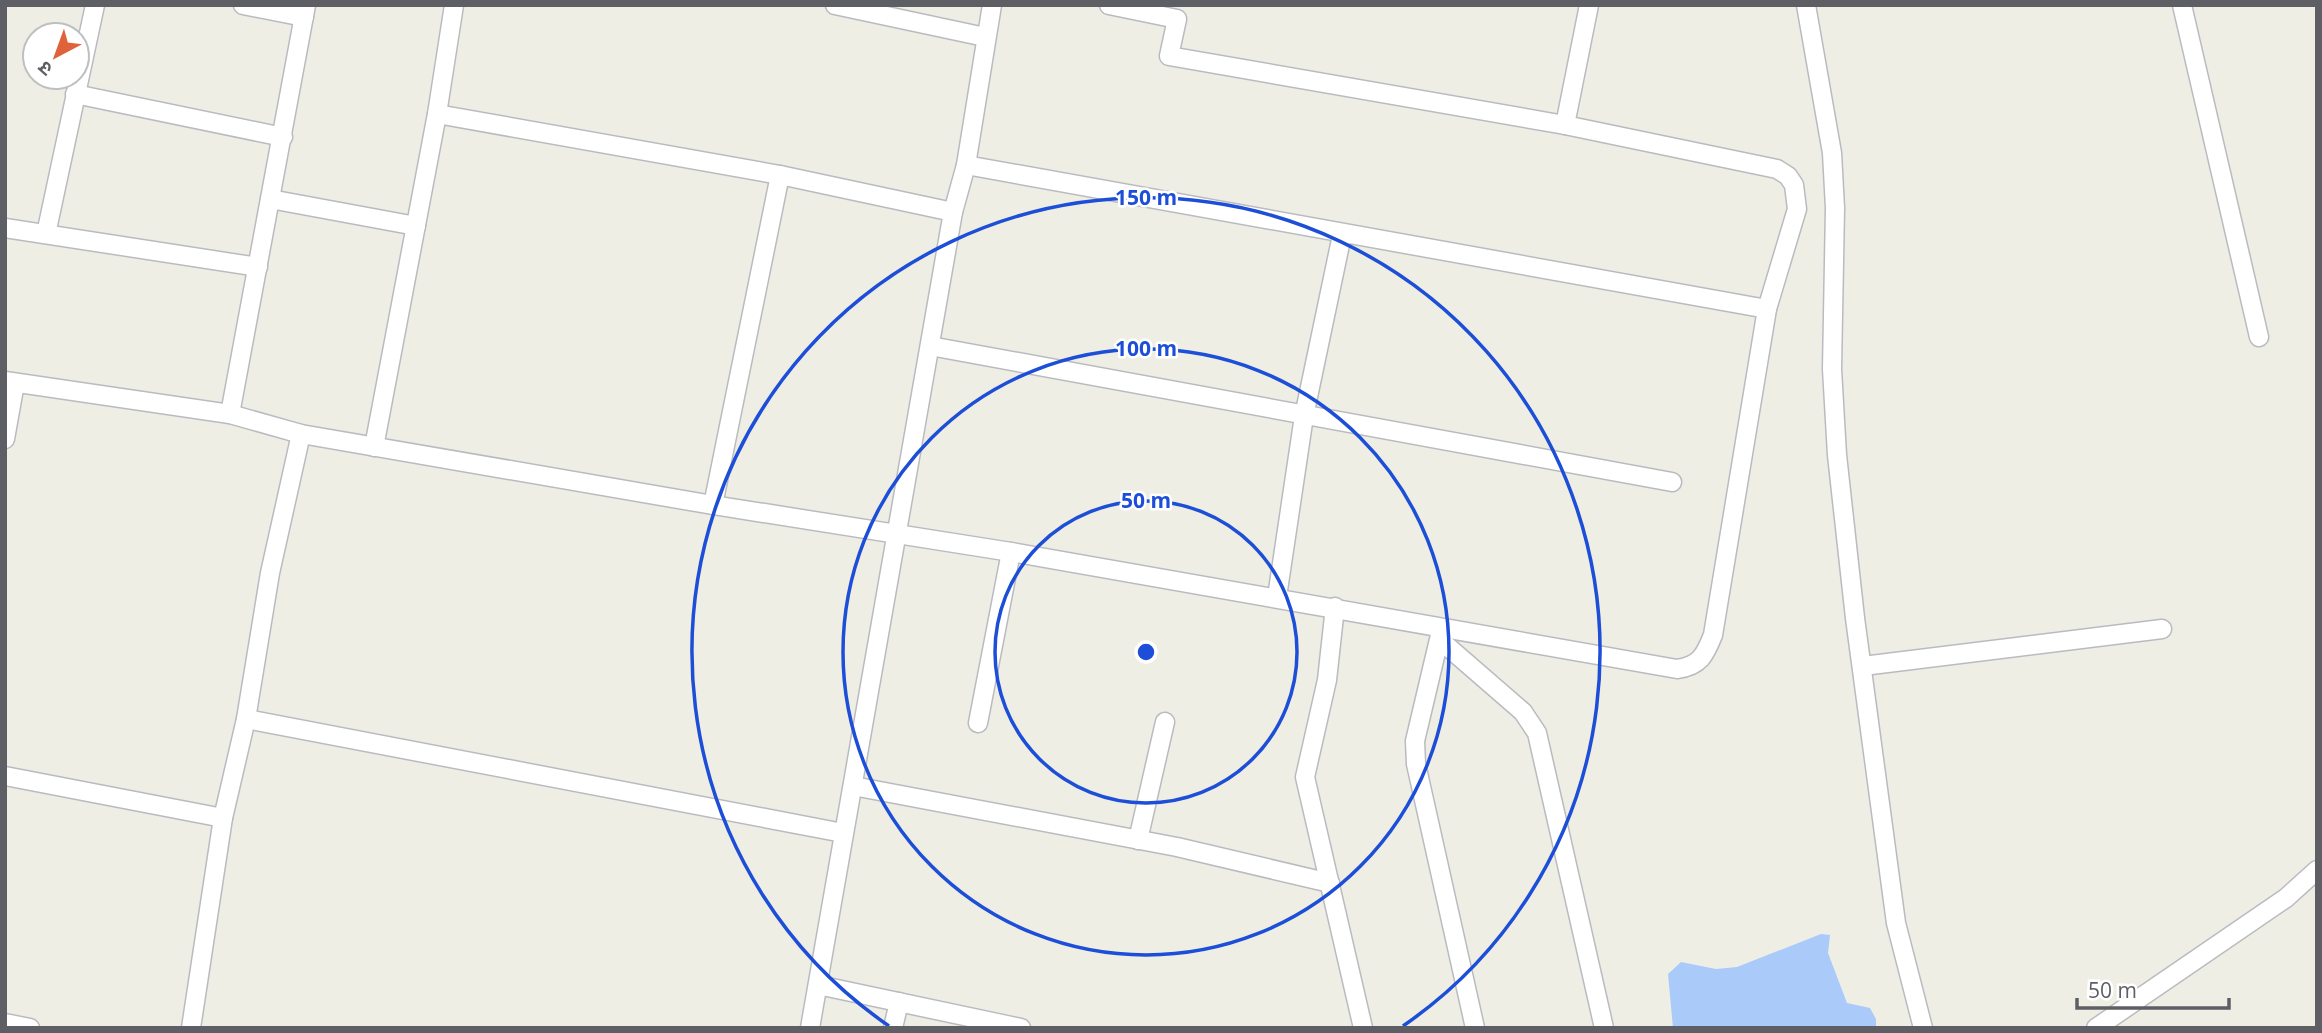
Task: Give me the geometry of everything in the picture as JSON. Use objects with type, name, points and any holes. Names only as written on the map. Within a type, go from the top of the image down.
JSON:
[{"type":"street","points":[[46,234],[95,5]]},
{"type":"street","points":[[230,414],[305,11],[243,5]]},
{"type":"street","points":[[374,447],[437,114],[454,5]]},
{"type":"street","points":[[835,5],[985,37]]},
{"type":"street","points":[[810,1028],[899,533],[953,212],[966,165],[992,5]]},
{"type":"street","points":[[5,439],[10,382],[230,414],[301,435],[1335,607],[1441,633],[1677,668],[1693,666],[1705,656],[1713,635],[1767,310],[1797,209],[1794,185],[1788,176],[1777,169],[1565,125],[1169,56],[1179,12],[1109,5]]},
{"type":"street","points":[[1565,125],[1589,5]]},
{"type":"street","points":[[1806,5],[1832,153],[1835,208],[1832,369],[1837,455],[1896,923],[1923,1028]]},
{"type":"street","points":[[2182,5],[2259,337]]},
{"type":"street","points":[[75,94],[283,137]]},
{"type":"street","points":[[437,114],[780,175],[953,212]]},
{"type":"street","points":[[966,165],[1767,310]]},
{"type":"street","points":[[713,505],[780,175]]},
{"type":"street","points":[[270,199],[416,226]]},
{"type":"street","points":[[5,229],[258,267]]},
{"type":"street","points":[[1277,597],[1304,416],[1342,235]]},
{"type":"street","points":[[930,346],[1672,482]]},
{"type":"street","points":[[191,1028],[223,818],[246,719],[270,573],[301,435]]},
{"type":"street","points":[[978,723],[1011,552]]},
{"type":"street","points":[[1335,607],[1326,680],[1305,777],[1363,1028]]},
{"type":"street","points":[[1863,666],[2162,629]]},
{"type":"street","points":[[1441,633],[1415,741],[1416,764],[1475,1028]]},
{"type":"street","points":[[1441,633],[1523,712],[1537,733],[1604,1028]]},
{"type":"street","points":[[246,719],[843,833]]},
{"type":"street","points":[[1138,839],[1164,722]]},
{"type":"street","points":[[5,776],[223,818]]},
{"type":"street","points":[[853,786],[1138,839],[1330,883]]},
{"type":"street","points":[[2096,1028],[2286,898],[2317,870]]},
{"type":"street","points":[[818,985],[1021,1028]]},
{"type":"street","points":[[893,1028],[899,1002]]},
{"type":"street","points":[[5,1023],[30,1028]]},
{"type":"water","points":[[1821,934],[1830,935],[1828,953],[1847,1003],[1870,1008],[1876,1019],[1876,1028],[1673,1028],[1668,974],[1681,962],[1716,969],[1737,967]]}]
